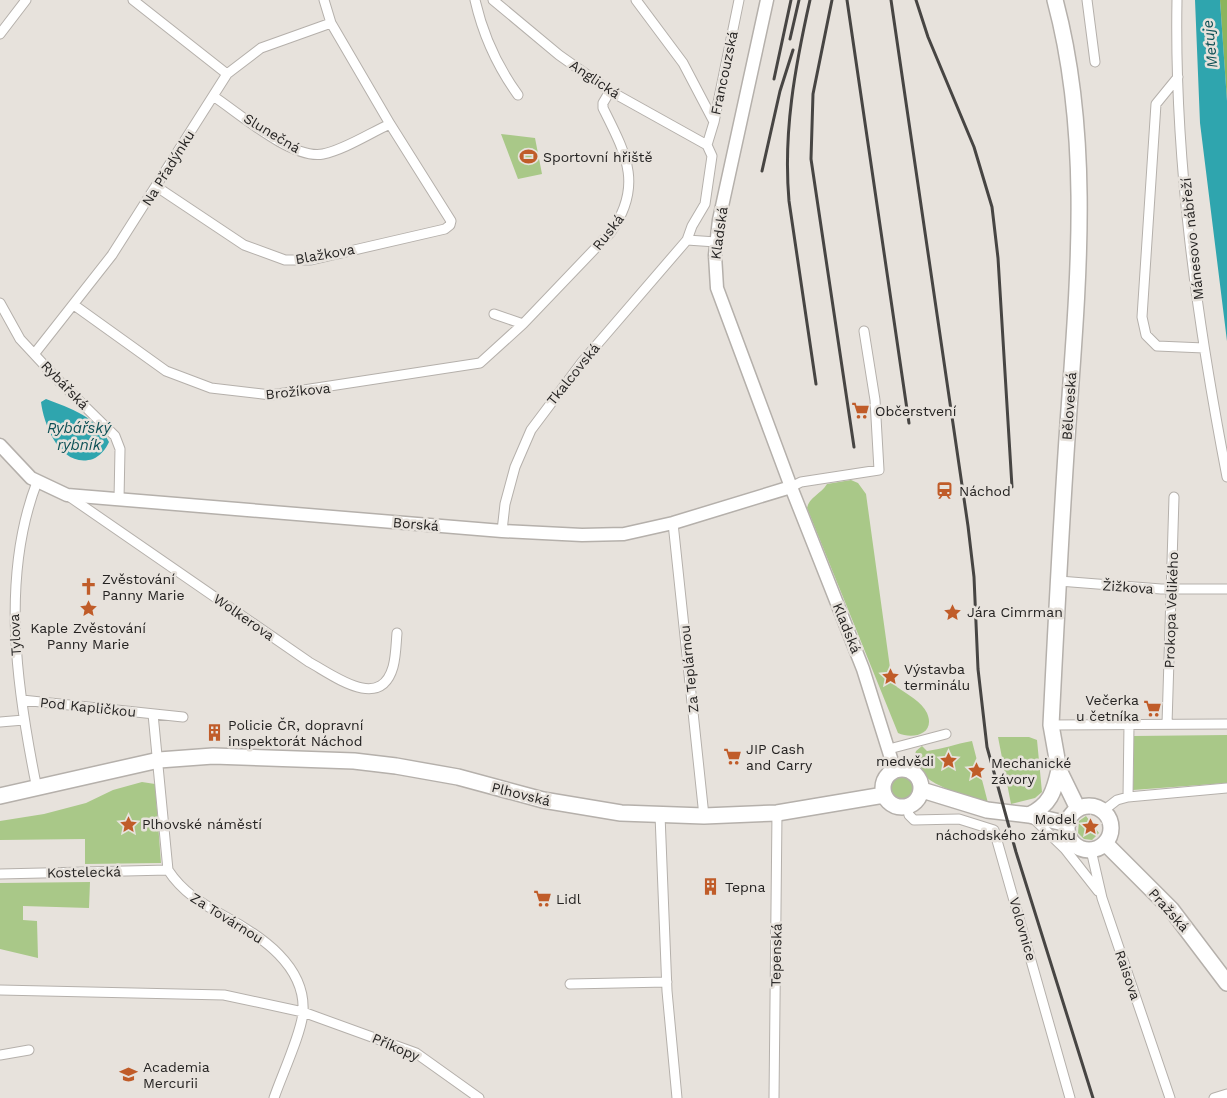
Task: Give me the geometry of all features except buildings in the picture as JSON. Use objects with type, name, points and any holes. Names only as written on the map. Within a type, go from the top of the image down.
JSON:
[{"type":"main road","name":"Běloveská","points":[[1055,0],[1071,78],[1080,176],[1076,297],[1058,581],[1052,725],[1060,770],[1078,809]]},
{"type":"main road","name":"Plhovská","points":[[159,760],[213,756],[354,761],[458,777],[543,800],[590,810],[660,815],[704,816],[777,812],[884,795]]},
{"type":"main road","points":[[0,796],[38,789],[106,770],[159,760]]},
{"type":"main road","points":[[906,770],[915,774],[921,782],[922,790],[917,801],[907,806],[894,804],[884,795],[884,782],[895,771],[906,770]]},
{"type":"main road","points":[[1029,815],[1042,809],[1051,798],[1060,770]]},
{"type":"main road","points":[[922,790],[987,810],[1029,815],[1068,824]]},
{"type":"main road","points":[[1091,806],[1103,811],[1108,816],[1111,830],[1098,846],[1083,849],[1071,839],[1068,824],[1070,818],[1078,809],[1091,806]]},
{"type":"main road","name":"Pražská","points":[[1098,846],[1171,909],[1227,983]]},
{"type":"street","points":[[0,34],[26,0]]},
{"type":"street","points":[[133,0],[227,74]]},
{"type":"street","points":[[324,0],[331,23],[390,124]]},
{"type":"street","points":[[475,0],[480,24],[500,70],[518,95]]},
{"type":"street","name":"Anglická","points":[[493,0],[559,54],[610,91],[706,145]]},
{"type":"street","name":"Francouzská","points":[[636,0],[683,63],[714,122]]},
{"type":"street","name":"Francouzská","points":[[714,122],[738,0]]},
{"type":"street","name":"Kladská","points":[[767,0],[716,242],[714,267],[720,298],[796,485],[863,669],[895,771]]},
{"type":"street","points":[[1087,0],[1095,62]]},
{"type":"street","name":"Mánesovo nábřeží","points":[[1177,0],[1178,77],[1188,209],[1204,348],[1227,477]]},
{"type":"street","name":"Na Přadýnku","points":[[35,353],[112,255],[157,188],[227,74],[261,48],[331,23]]},
{"type":"street","points":[[1178,77],[1156,104],[1142,317],[1146,336],[1157,346],[1204,348]]},
{"type":"street","name":"Ruská","points":[[425,373],[480,363],[523,324],[610,233],[625,210],[630,172],[627,158],[603,108],[603,103],[610,91]]},
{"type":"street","name":"Slunečná","points":[[213,96],[293,149],[310,154],[330,152],[390,124]]},
{"type":"street","name":"Tkalcovská","points":[[502,532],[505,504],[515,467],[535,423],[582,362],[687,240],[692,226],[705,204],[712,156],[706,145],[714,122]]},
{"type":"street","name":"Blažkova","points":[[157,188],[244,246],[285,260],[311,260],[445,229],[450,225],[450,221],[390,124]]},
{"type":"street","points":[[687,240],[716,242]]},
{"type":"street","name":"Rybářská","points":[[0,303],[20,339],[59,381],[115,436],[120,449],[119,499]]},
{"type":"street","name":"Brožíkova","points":[[74,305],[166,371],[212,388],[271,395],[425,373]]},
{"type":"street","points":[[494,314],[523,324]]},
{"type":"street","points":[[796,485],[878,470],[875,400],[864,331]]},
{"type":"street","name":"Borská","points":[[0,445],[25,473],[37,482],[67,495],[502,532],[624,534],[673,523],[796,485]]},
{"type":"street","name":"Tylova","points":[[37,482],[26,515],[14,588],[15,645],[24,720],[38,789]]},
{"type":"street","name":"Wolkerova","points":[[67,495],[309,662],[350,685],[364,690],[377,688],[383,683],[392,668],[398,632]]},
{"type":"street","name":"Prokopa Velikého","points":[[1167,724],[1174,497]]},
{"type":"street","name":"Za Teplárnou","points":[[673,523],[704,816]]},
{"type":"street","name":"Žižkova","points":[[1058,581],[1171,590],[1227,589]]},
{"type":"street","name":"Pod Kapličkou","points":[[22,700],[183,717]]},
{"type":"street","name":"Pod Kapličkou","points":[[153,714],[159,760]]},
{"type":"street","points":[[0,722],[24,720]]},
{"type":"street","points":[[1052,725],[1227,724]]},
{"type":"street","points":[[1128,797],[1129,725]]},
{"type":"street","points":[[889,749],[946,734]]},
{"type":"street","points":[[159,760],[168,870]]},
{"type":"street","points":[[1103,811],[1117,800],[1128,797],[1227,788]]},
{"type":"street","name":"Volovnice","points":[[907,806],[912,819],[959,819],[994,830],[1070,1098]]},
{"type":"street","name":"Tepenská","points":[[774,1098],[777,812]]},
{"type":"street","points":[[660,815],[667,982],[677,1098]]},
{"type":"street","points":[[1029,815],[1065,850],[1102,898]]},
{"type":"street","name":"Raisova","points":[[1098,846],[1102,898],[1170,1098]]},
{"type":"street","name":"Kostelecká","points":[[0,874],[168,870]]},
{"type":"street","name":"Za Továrnou","points":[[168,870],[177,884],[192,897],[252,931],[275,949],[291,969],[301,990],[303,1012]]},
{"type":"street","points":[[570,984],[667,982]]},
{"type":"street","name":"Příkopy","points":[[0,990],[224,995],[303,1012],[416,1053],[479,1098]]},
{"type":"street","points":[[274,1098],[303,1012]]},
{"type":"street","points":[[0,1055],[29,1050]]},
{"type":"street","points":[[1214,1098],[1227,1094]]},
{"type":"green space","points":[[1220,0],[1227,0],[1227,101]]},
{"type":"green space","points":[[501,134],[535,138],[542,174],[518,179]]},
{"type":"green space","points":[[851,480],[858,483],[866,494],[891,675],[895,678],[897,687],[925,709],[929,720],[926,730],[921,734],[910,736],[898,733],[807,508],[810,501],[827,484]]},
{"type":"green space","points":[[1227,735],[1227,783],[1133,790],[1134,736]]},
{"type":"green space","points":[[998,737],[1029,737],[1037,740],[1042,792],[1035,798],[1011,804]]},
{"type":"green space","points":[[972,741],[988,803],[957,793],[935,783],[925,777],[913,761],[916,751],[922,746],[927,751]]},
{"type":"green space","points":[[902,777],[912,784],[913,788],[906,798],[902,799],[892,792],[891,788],[898,778]]},
{"type":"green space","points":[[142,782],[155,784],[161,863],[85,864],[85,839],[0,840],[0,821],[44,814],[86,803],[113,790]]},
{"type":"green space","points":[[1086,816],[1099,833],[1092,840],[1084,839],[1078,833],[1079,821]]},
{"type":"green space","points":[[90,882],[89,908],[23,906],[23,920],[37,921],[38,958],[0,949],[0,883]]},
{"type":"water","name":"Metuje","points":[[1195,0],[1220,0],[1227,101],[1227,341],[1200,123]]},
{"type":"water","name":"Rybářský rybník","points":[[46,399],[82,414],[104,433],[109,442],[98,456],[93,459],[82,460],[72,458],[63,452],[50,433],[46,422],[41,402]]},
{"type":"railway","points":[[774,79],[791,0]]},
{"type":"railway","points":[[790,39],[799,0]]},
{"type":"railway","points":[[810,0],[795,75],[789,125],[788,175],[789,201],[816,384]]},
{"type":"railway","points":[[832,0],[813,94],[811,159],[854,447]]},
{"type":"railway","points":[[847,0],[909,423]]},
{"type":"railway","points":[[891,0],[968,526],[974,577],[978,669],[987,747],[1016,852],[1093,1098]]},
{"type":"railway","points":[[916,0],[928,37],[974,147],[992,207],[998,258],[1012,487]]},
{"type":"railway","points":[[762,171],[780,91],[793,50]]},
{"type":"place","name":"Sportovní hřiště","points":[[529,157]]},
{"type":"place","name":"Občerstvení","points":[[861,411]]},
{"type":"place","name":"Náchod","points":[[945,491]]},
{"type":"place","name":"Zvěstování Panny Marie","points":[[88,587]]},
{"type":"place","name":"Kaple Zvěstování Panny Marie","points":[[88,608]]},
{"type":"place","name":"Jára Cimrman","points":[[953,612]]},
{"type":"place","name":"Výstavba terminálu","points":[[890,677]]},
{"type":"place","name":"Večerka u četníka","points":[[1153,708]]},
{"type":"place","name":"Policie ČR, dopravní inspektorát Náchod","points":[[214,733]]},
{"type":"place","name":"JIP Cash and Carry","points":[[732,757]]},
{"type":"place","name":"medvědi","points":[[948,761]]},
{"type":"place","name":"Mechanické závory","points":[[977,771]]},
{"type":"place","name":"Plhovské náměstí","points":[[128,824]]},
{"type":"place","name":"Model náchodského zámku","points":[[1090,827]]},
{"type":"place","name":"Tepna","points":[[711,887]]},
{"type":"place","name":"Lidl","points":[[542,899]]},
{"type":"place","name":"Academia Mercurii","points":[[129,1075]]}]
